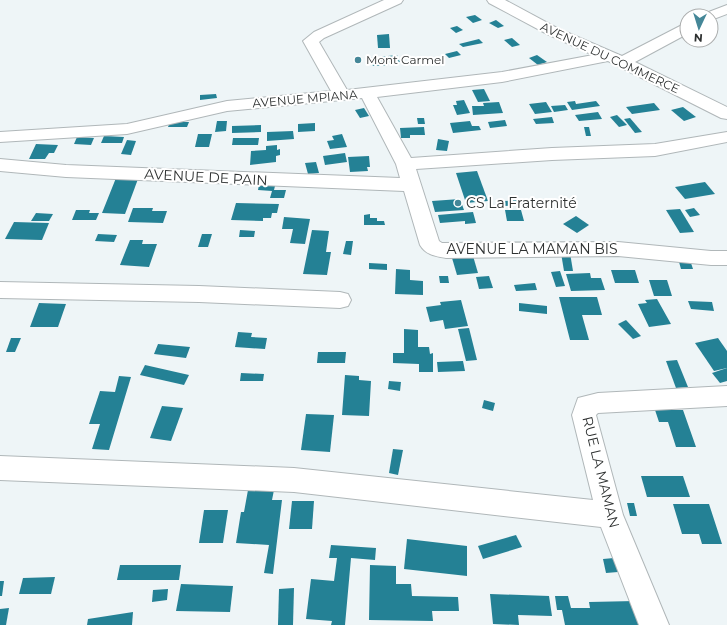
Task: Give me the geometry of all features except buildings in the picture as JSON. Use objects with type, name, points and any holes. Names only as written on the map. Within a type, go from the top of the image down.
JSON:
[{"type":"street","points":[[342,96],[311,41],[319,35],[396,0]]},
{"type":"street","name":"AVENUE DU COMMERCE","points":[[494,0],[552,30],[616,59],[727,114]]},
{"type":"street","name":"AVENUE MPIANA","points":[[0,136],[128,129],[227,106],[367,94],[616,59],[679,31]]},
{"type":"street","name":"AVENUE LA MAMAN BIS","points":[[367,94],[405,164],[430,245],[436,249],[446,251],[618,249],[711,258],[727,258]]},
{"type":"street","points":[[405,164],[552,154],[655,150],[727,137]]},
{"type":"street","name":"AVENUE DE PAIN","points":[[0,165],[66,171],[412,185]]},
{"type":"street","points":[[0,290],[199,294],[340,300]]},
{"type":"street","name":"RUE LA MAMAN","points":[[654,625],[610,515],[584,415],[587,405],[598,403],[727,396]]},
{"type":"street","points":[[0,468],[294,480],[610,515]]},
{"type":"place","name":"Mont Carmel","points":[[358,60]]},
{"type":"place","name":"CS La Fraternité","points":[[458,203]]}]
